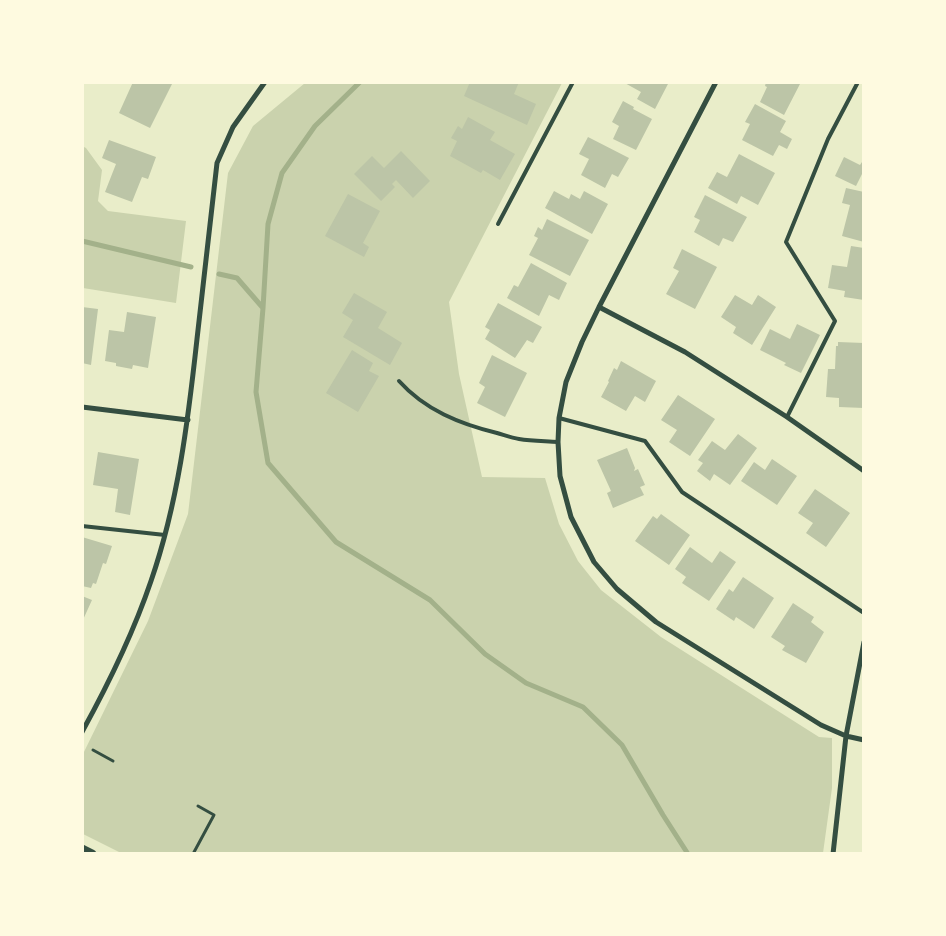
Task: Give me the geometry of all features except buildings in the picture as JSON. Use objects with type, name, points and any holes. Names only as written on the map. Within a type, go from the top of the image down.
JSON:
[{"type":"street","points":[[716,82],[599,307],[566,382],[559,418],[560,476],[571,517],[594,562],[617,589],[656,622],[797,711],[821,725],[846,736],[864,740]]},
{"type":"street","points":[[82,732],[106,688],[131,635],[152,580],[176,485],[188,420],[217,163],[233,126],[264,83]]},
{"type":"street","points":[[599,307],[685,352],[787,418],[864,471]]},
{"type":"street","points":[[82,407],[188,420]]},
{"type":"street","points":[[833,854],[846,736],[864,642]]},
{"type":"street","points":[[82,849],[92,854]]},
{"type":"lane","points":[[498,224],[573,82]]},
{"type":"lane","points":[[787,418],[835,322],[786,242],[828,139],[858,82]]},
{"type":"lane","points":[[399,381],[408,392],[429,407],[453,419],[519,439],[558,442]]},
{"type":"lane","points":[[559,418],[645,442],[682,492],[864,613]]},
{"type":"lane","points":[[82,526],[164,534]]},
{"type":"path","points":[[92,750],[113,761]]},
{"type":"path","points":[[193,854],[214,815],[198,806]]},
{"type":"green space","points":[[305,83],[562,83],[449,302],[459,374],[482,477],[545,478],[559,524],[578,561],[601,590],[661,637],[819,737],[832,738],[832,788],[823,853],[121,853],[83,834],[82,756],[148,621],[188,514],[228,173],[253,126]]},
{"type":"green space","points":[[82,146],[86,148],[102,170],[98,201],[108,211],[186,221],[176,303],[83,288]]},
{"type":"waterway","points":[[360,82],[315,126],[282,173],[268,224],[256,392],[268,463],[336,542],[430,600],[485,654],[526,683],[583,707],[622,745],[688,854]]},
{"type":"waterway","points":[[82,241],[191,267]]},
{"type":"waterway","points":[[219,274],[237,278],[263,308]]}]
